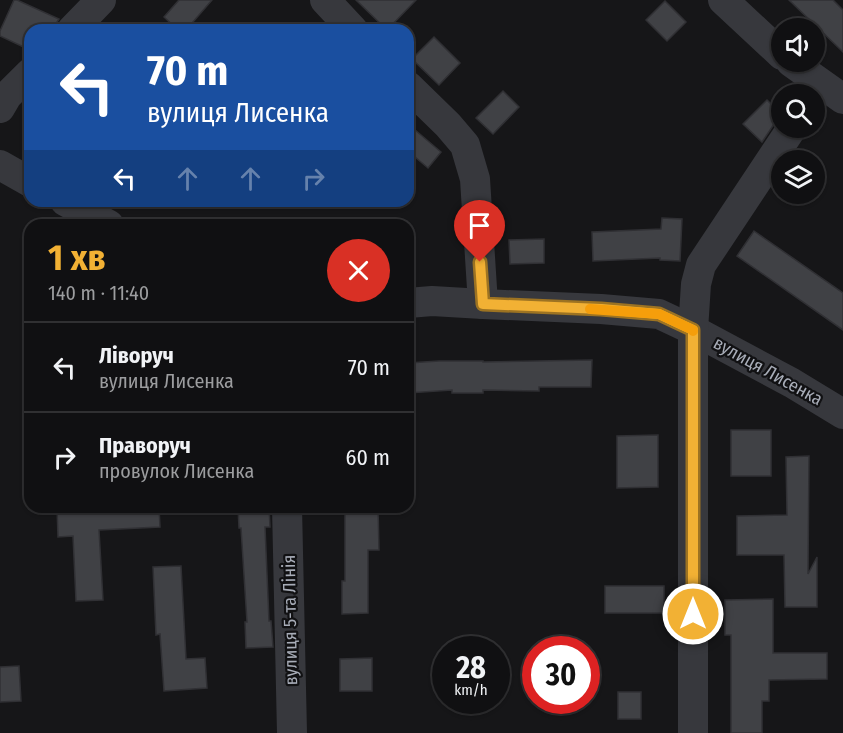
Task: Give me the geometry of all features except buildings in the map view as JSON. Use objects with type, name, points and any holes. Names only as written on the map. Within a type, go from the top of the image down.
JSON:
[{"type":"street","points":[[78,24],[101,0]]},
{"type":"street","points":[[325,0],[347,24]]},
{"type":"street","points":[[723,0],[771,45]]},
{"type":"street","points":[[803,72],[826,92]]},
{"type":"street","points":[[0,108],[7,96],[24,79]]},
{"type":"street","points":[[414,92],[448,125],[465,146],[475,179],[483,304]]},
{"type":"street","points":[[693,733],[693,330],[696,284],[701,266],[785,138]]},
{"type":"street","points":[[0,165],[24,179]]},
{"type":"street","points":[[76,207],[98,219]]},
{"type":"street","name":"вулиця Лисенка","points":[[414,302],[432,301],[659,314],[792,383],[843,414]]},
{"type":"street","name":"вулиця 5-та Лінія","points":[[287,513],[292,733]]},
{"type":"slow traffic","points":[[590,309],[659,314],[693,331]]},
{"type":"route","points":[[480,262],[483,304],[659,314],[693,330],[693,614]]}]
